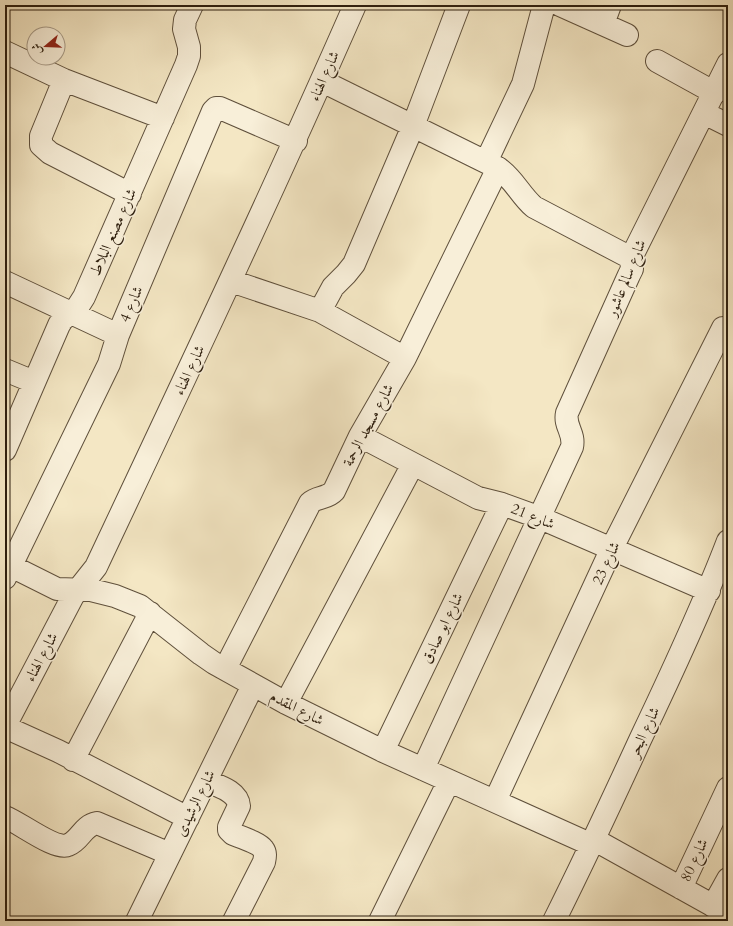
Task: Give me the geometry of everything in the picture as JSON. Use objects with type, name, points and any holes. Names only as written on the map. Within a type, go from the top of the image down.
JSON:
[{"type":"street","name":"شارع مصنع البلاط","points":[[5,450],[59,325],[62,320],[72,313],[84,297],[163,118],[189,56],[189,47],[184,29],[184,20],[192,5]]},
{"type":"street","name":"شارع الهناء","points":[[5,726],[78,589],[96,567],[296,140],[355,5]]},
{"type":"street","points":[[320,311],[333,287],[354,264],[413,126],[459,5]]},
{"type":"street","name":"شارع مسجد الرحمة","points":[[226,669],[310,503],[318,498],[327,497],[334,491],[360,436],[406,358],[492,165],[523,84],[544,5]]},
{"type":"street","points":[[560,5],[606,14],[627,35]]},
{"type":"street","points":[[5,52],[64,80],[163,118]]},
{"type":"street","points":[[657,61],[715,93]]},
{"type":"street","name":"شارع سالم عاشور","points":[[423,769],[538,517],[572,447],[573,435],[566,422],[567,413],[632,269],[631,258],[715,93],[728,64]]},
{"type":"street","points":[[64,80],[41,136],[41,145],[50,153],[130,194]]},
{"type":"street","points":[[322,81],[492,165],[507,174],[522,195],[534,208],[631,258]]},
{"type":"street","name":"شارع 4","points":[[8,572],[109,364],[118,335],[214,109],[220,108],[296,140]]},
{"type":"street","points":[[704,113],[728,125]]},
{"type":"street","points":[[231,281],[320,311],[406,358]]},
{"type":"street","points":[[5,282],[118,335]]},
{"type":"street","name":"شارع 23","points":[[495,801],[611,550],[723,328]]},
{"type":"street","points":[[5,370],[34,382]]},
{"type":"street","name":"شارع 21","points":[[360,436],[478,498],[502,504],[538,517],[611,550],[709,591]]},
{"type":"street","points":[[286,703],[413,464]]},
{"type":"street","name":"شارع ابو صادق","points":[[383,751],[502,504]]},
{"type":"street","name":"شارع البحر","points":[[554,921],[593,843],[709,591],[728,541]]},
{"type":"street","name":"شارع المقدم","points":[[8,572],[57,589],[91,590],[115,596],[140,606],[201,654],[286,703],[383,751],[593,843],[681,888],[720,910]]},
{"type":"street","points":[[73,760],[150,613]]},
{"type":"street","name":"شارع الرشيدى","points":[[137,921],[253,685]]},
{"type":"street","points":[[5,726],[58,751],[188,818]]},
{"type":"street","points":[[206,781],[229,792],[236,798],[239,806],[229,825],[229,830],[258,845],[264,851],[264,862],[234,921]]},
{"type":"street","points":[[380,921],[449,781]]},
{"type":"street","name":"شارع 80","points":[[681,888],[728,788]]},
{"type":"street","points":[[5,817],[42,838],[63,847],[74,841],[90,824],[97,823],[170,854]]},
{"type":"street","points":[[720,910],[728,879]]}]
